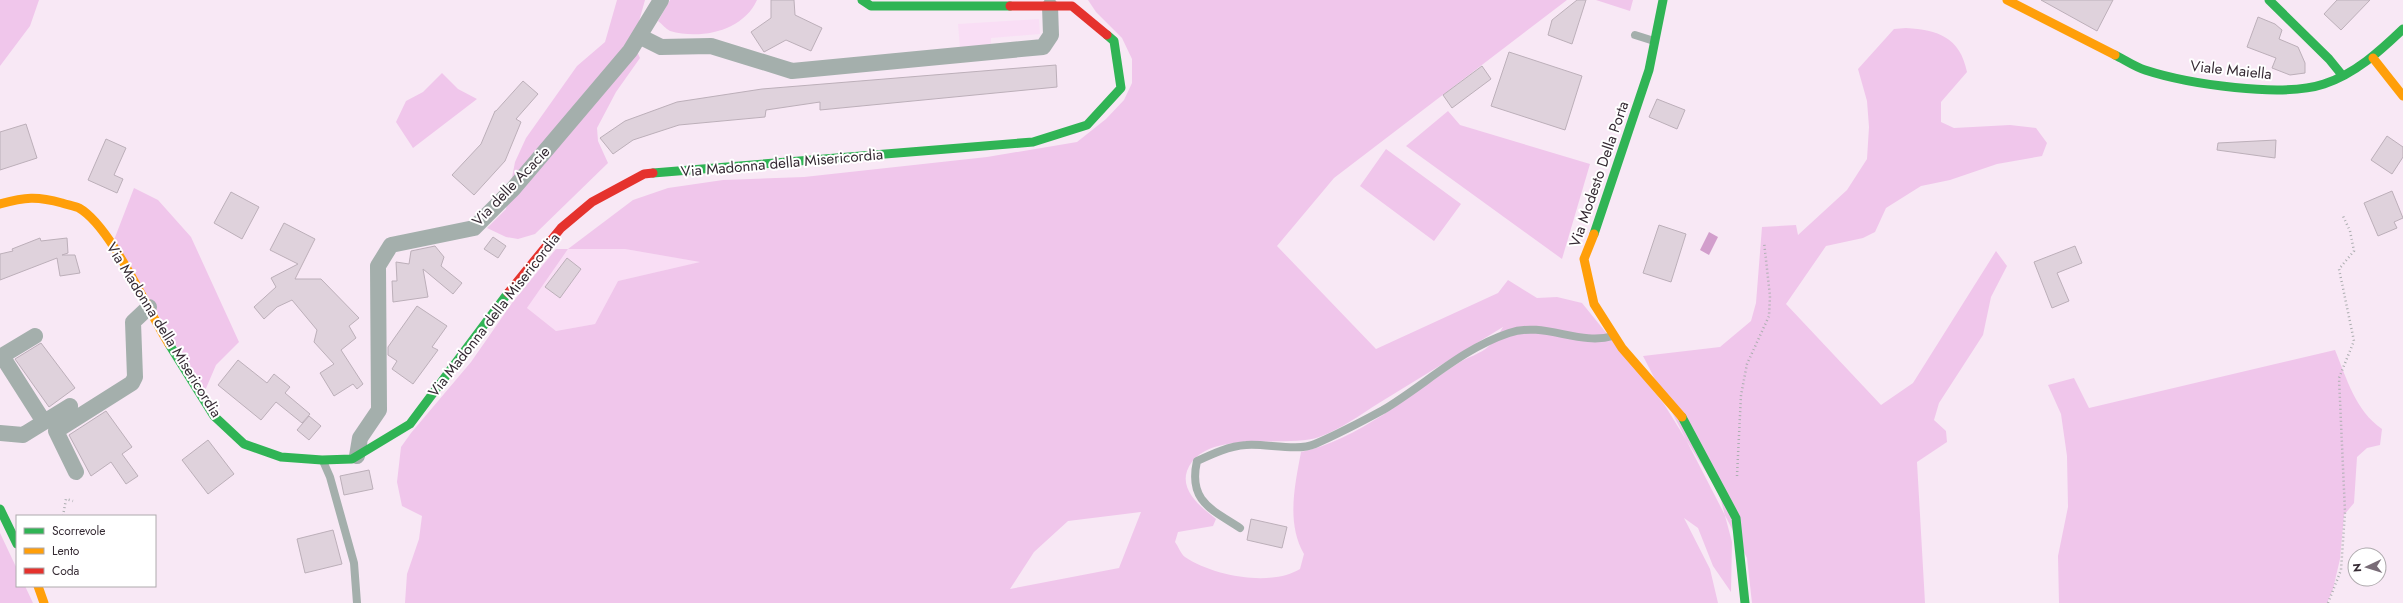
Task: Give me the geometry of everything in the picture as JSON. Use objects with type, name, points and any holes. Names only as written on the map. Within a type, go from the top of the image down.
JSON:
[{"type":"main road","name":"Via Madonna della Misericordia","points":[[0,204],[22,198],[41,197],[79,208],[97,222],[149,307],[166,340],[214,416],[244,444],[281,457],[322,460],[352,459],[410,424],[528,267],[561,228],[592,202],[644,174],[1033,142],[1087,126],[1121,88],[1114,41],[1072,6],[986,3],[870,6],[862,0]]},
{"type":"main road","name":"Via Modesto Della Porta","points":[[1663,0],[1649,70],[1602,214],[1584,259],[1594,304],[1614,336],[1684,420],[1736,518],[1745,603]]},
{"type":"main road","name":"Viale Maiella","points":[[2007,0],[2144,70],[2202,84],[2294,91],[2318,86],[2342,75],[2372,58],[2403,29]]},
{"type":"main road","points":[[2269,0],[2329,59],[2342,75]]},
{"type":"main road","points":[[2372,58],[2403,96]]},
{"type":"main road","points":[[0,509],[16,542]]},
{"type":"main road","points":[[38,587],[44,603]]},
{"type":"street","name":"Via delle Acacie","points":[[357,456],[360,438],[379,410],[378,266],[391,245],[474,228],[513,189],[630,51],[661,0]]},
{"type":"street","points":[[639,36],[661,47],[712,46],[792,71],[1043,47],[1051,35],[1050,6]]},
{"type":"street","points":[[76,472],[56,431],[132,383],[135,377],[133,322],[149,307]]},
{"type":"street","points":[[35,336],[2,356],[44,422]]},
{"type":"street","points":[[0,433],[23,435],[70,406]]},
{"type":"lane","points":[[1635,35],[1655,41]]},
{"type":"lane","points":[[1240,528],[1205,505],[1193,478],[1197,461],[1214,452],[1245,445],[1313,445],[1383,410],[1472,349],[1510,333],[1534,328],[1564,334],[1605,338],[1614,336]]},
{"type":"lane","points":[[322,460],[330,477],[354,563],[357,603]]},
{"type":"path","points":[[2328,603],[2341,570],[2345,512],[2339,378],[2354,341],[2339,269],[2354,251],[2350,231],[2343,216]]},
{"type":"path","points":[[1736,483],[1741,396],[1747,364],[1769,316],[1770,296],[1764,242]]},
{"type":"path","points":[[64,515],[66,499],[73,501]]},
{"type":"shaded area","points":[[0,0],[39,0],[30,26],[0,66]]},
{"type":"shaded area","points":[[617,0],[645,0],[633,43],[640,58],[616,92],[597,128],[598,141],[608,163],[535,234],[518,239],[506,237],[487,228],[506,209],[515,162],[526,138],[577,66],[605,42]]},
{"type":"shaded area","points":[[670,0],[757,0],[751,11],[731,26],[707,33],[682,34],[670,31],[658,21]]},
{"type":"shaded area","points":[[1088,0],[1567,0],[1334,178],[1277,246],[1376,349],[1498,293],[1508,280],[1537,298],[1557,297],[1582,303],[1664,404],[1719,493],[1732,542],[1731,592],[1713,566],[1698,528],[1684,518],[1710,569],[1718,603],[405,603],[407,574],[419,539],[422,516],[402,506],[397,482],[401,447],[471,362],[512,303],[556,249],[568,249],[633,200],[668,188],[723,180],[804,177],[987,157],[1077,142],[1106,119],[1124,100],[1132,83],[1132,59],[1122,38],[1096,12]],"holes":[[[568,249],[625,249],[700,262],[618,281],[595,324],[556,331],[527,308]],[[1503,327],[1493,342],[1486,349],[1457,364],[1382,415],[1342,438],[1301,452],[1296,478],[1294,504],[1295,530],[1298,542],[1304,554],[1300,569],[1288,574],[1274,577],[1242,577],[1226,574],[1197,564],[1182,554],[1175,542],[1178,532],[1213,526],[1216,519],[1205,510],[1189,492],[1186,478],[1187,471],[1196,457],[1210,449],[1227,444],[1304,440],[1319,437],[1350,422]],[[1141,512],[1119,568],[1010,589],[1034,552],[1068,521]]]},
{"type":"shaded area","points":[[1596,0],[1633,0],[1630,11]]},
{"type":"shaded area","points":[[1039,19],[1040,34],[991,38],[991,46],[960,48],[958,24]]},
{"type":"shaded area","points":[[1906,28],[1928,31],[1946,38],[1953,43],[1964,60],[1967,72],[1941,102],[1941,122],[1954,128],[2010,125],[2036,128],[2047,143],[2042,156],[1997,164],[1950,180],[1921,186],[1886,208],[1875,232],[1863,238],[1826,246],[1786,304],[1881,405],[1913,383],[1996,251],[2007,266],[1991,297],[1983,335],[1939,403],[1934,420],[1946,431],[1947,442],[1917,462],[1925,603],[1752,603],[1747,558],[1643,356],[1720,347],[1751,321],[1756,303],[1762,227],[1796,225],[1798,235],[1847,190],[1867,159],[1869,127],[1867,101],[1858,69],[1894,29]]},
{"type":"shaded area","points":[[442,73],[458,89],[477,99],[413,148],[396,122],[406,101],[423,92]]},
{"type":"shaded area","points":[[1448,111],[1460,125],[1590,164],[1562,259],[1406,146]]},
{"type":"shaded area","points":[[1386,149],[1461,204],[1434,241],[1360,186]]},
{"type":"shaded area","points":[[134,188],[158,200],[191,237],[239,342],[216,365],[204,393],[114,240]]},
{"type":"shaded area","points":[[1709,232],[1718,237],[1709,255],[1700,250]]},
{"type":"shaded area","points":[[568,249],[625,249],[701,262],[618,281],[595,324],[556,331],[527,308]]},
{"type":"shaded area","points":[[2335,350],[2348,383],[2358,403],[2365,413],[2382,429],[2380,445],[2367,448],[2357,457],[2354,503],[2344,515],[2340,559],[2333,589],[2327,603],[2059,603],[2058,556],[2068,507],[2067,456],[2061,414],[2048,385],[2074,378],[2089,408]]},
{"type":"shaded area","points":[[0,533],[16,567],[16,587],[25,587],[33,603],[0,603]]},
{"type":"building","points":[[771,0],[794,0],[795,15],[822,28],[811,51],[786,40],[764,52],[751,32],[771,18]]},
{"type":"building","points":[[1577,0],[1586,0],[1572,44],[1548,35],[1552,20]]},
{"type":"building","points":[[2041,0],[2113,0],[2097,31]]},
{"type":"building","points":[[2337,0],[2370,0],[2341,30],[2324,14]]},
{"type":"building","points":[[2258,17],[2275,24],[2282,30],[2279,39],[2298,47],[2305,63],[2305,73],[2290,75],[2272,68],[2276,58],[2247,47]]},
{"type":"building","points":[[1509,52],[1582,76],[1565,130],[1491,106]]},
{"type":"building","points":[[1056,65],[1057,87],[820,110],[820,102],[766,110],[765,117],[679,125],[633,140],[613,154],[600,138],[625,121],[677,102],[762,89]]},
{"type":"building","points":[[1482,66],[1491,79],[1452,108],[1443,95]]},
{"type":"building","points":[[523,81],[538,94],[516,119],[521,122],[505,161],[474,195],[452,175],[481,144],[495,111]]},
{"type":"building","points":[[1657,99],[1685,110],[1677,129],[1649,117]]},
{"type":"building","points":[[26,124],[37,158],[0,170],[0,132]]},
{"type":"building","points":[[2387,136],[2403,147],[2403,157],[2392,174],[2371,160]]},
{"type":"building","points":[[106,139],[126,148],[114,175],[123,179],[117,193],[88,180]]},
{"type":"building","points":[[2276,140],[2275,158],[2217,150],[2218,143]]},
{"type":"building","points":[[2392,191],[2403,218],[2394,222],[2397,228],[2378,236],[2364,203]]},
{"type":"building","points":[[231,192],[259,207],[242,239],[214,223]]},
{"type":"building","points":[[284,223],[315,239],[295,279],[321,279],[359,318],[349,326],[356,338],[341,350],[363,384],[357,389],[353,384],[334,396],[320,373],[334,364],[314,342],[317,330],[292,300],[277,307],[264,319],[254,307],[276,287],[271,278],[298,264],[270,250]]},
{"type":"building","points":[[1659,225],[1686,234],[1671,282],[1643,273]]},
{"type":"building","points":[[493,237],[506,246],[498,258],[484,249]]},
{"type":"building","points":[[40,238],[41,241],[67,238],[68,253],[62,255],[75,255],[80,273],[60,276],[57,258],[0,280],[0,254],[13,251],[12,249]]},
{"type":"building","points":[[435,246],[444,257],[441,266],[462,283],[453,294],[423,269],[428,297],[393,302],[392,281],[397,281],[396,262],[409,264],[411,251]]},
{"type":"building","points":[[2075,246],[2082,263],[2057,273],[2069,301],[2052,308],[2034,262]]},
{"type":"building","points":[[567,258],[581,269],[560,298],[545,287]]},
{"type":"building","points":[[417,306],[447,326],[432,347],[438,350],[413,384],[392,369],[397,361],[388,355],[388,347]]},
{"type":"building","points":[[41,343],[75,388],[49,407],[15,359]]},
{"type":"building","points":[[238,360],[267,383],[274,374],[290,387],[285,393],[310,414],[302,423],[276,402],[261,420],[218,385]]},
{"type":"building","points":[[106,411],[132,447],[122,454],[138,476],[126,484],[111,462],[91,476],[69,435]]},
{"type":"building","points":[[309,416],[321,426],[309,440],[297,430]]},
{"type":"building","points":[[208,440],[234,474],[208,494],[182,460]]},
{"type":"building","points":[[369,470],[373,489],[344,495],[340,476]]},
{"type":"building","points":[[1251,519],[1287,527],[1282,548],[1247,540]]},
{"type":"building","points":[[333,530],[342,564],[305,573],[297,539]]},
{"type":"traffic: fast","points":[[862,0],[871,6],[1010,6]]},
{"type":"traffic: fast","points":[[1594,234],[1649,70],[1663,0]]},
{"type":"traffic: fast","points":[[2269,0],[2329,59],[2342,75]]},
{"type":"traffic: fast","points":[[2115,55],[2145,70],[2185,80],[2235,88],[2284,90],[2306,88],[2335,80],[2357,68],[2403,29]]},
{"type":"traffic: fast","points":[[653,173],[1033,142],[1087,125],[1121,88],[1114,41],[1107,35]]},
{"type":"traffic: fast","points":[[169,344],[214,416],[244,444],[281,457],[322,460],[352,459],[410,424],[508,293]]},
{"type":"traffic: fast","points":[[1682,417],[1736,518],[1745,603]]},
{"type":"traffic: fast","points":[[0,509],[16,542]]},
{"type":"traffic: slow","points":[[2007,0],[2115,55]]},
{"type":"traffic: slow","points":[[2373,58],[2403,96]]},
{"type":"traffic: slow","points":[[0,204],[17,200],[38,198],[79,208],[104,232],[116,250],[169,344]]},
{"type":"traffic: slow","points":[[1594,234],[1584,259],[1594,304],[1622,348],[1682,417]]},
{"type":"traffic: slow","points":[[38,587],[44,603]]},
{"type":"traffic: jam","points":[[1010,6],[1072,6],[1107,35]]},
{"type":"traffic: jam","points":[[508,293],[561,228],[592,202],[644,174],[653,173]]}]
